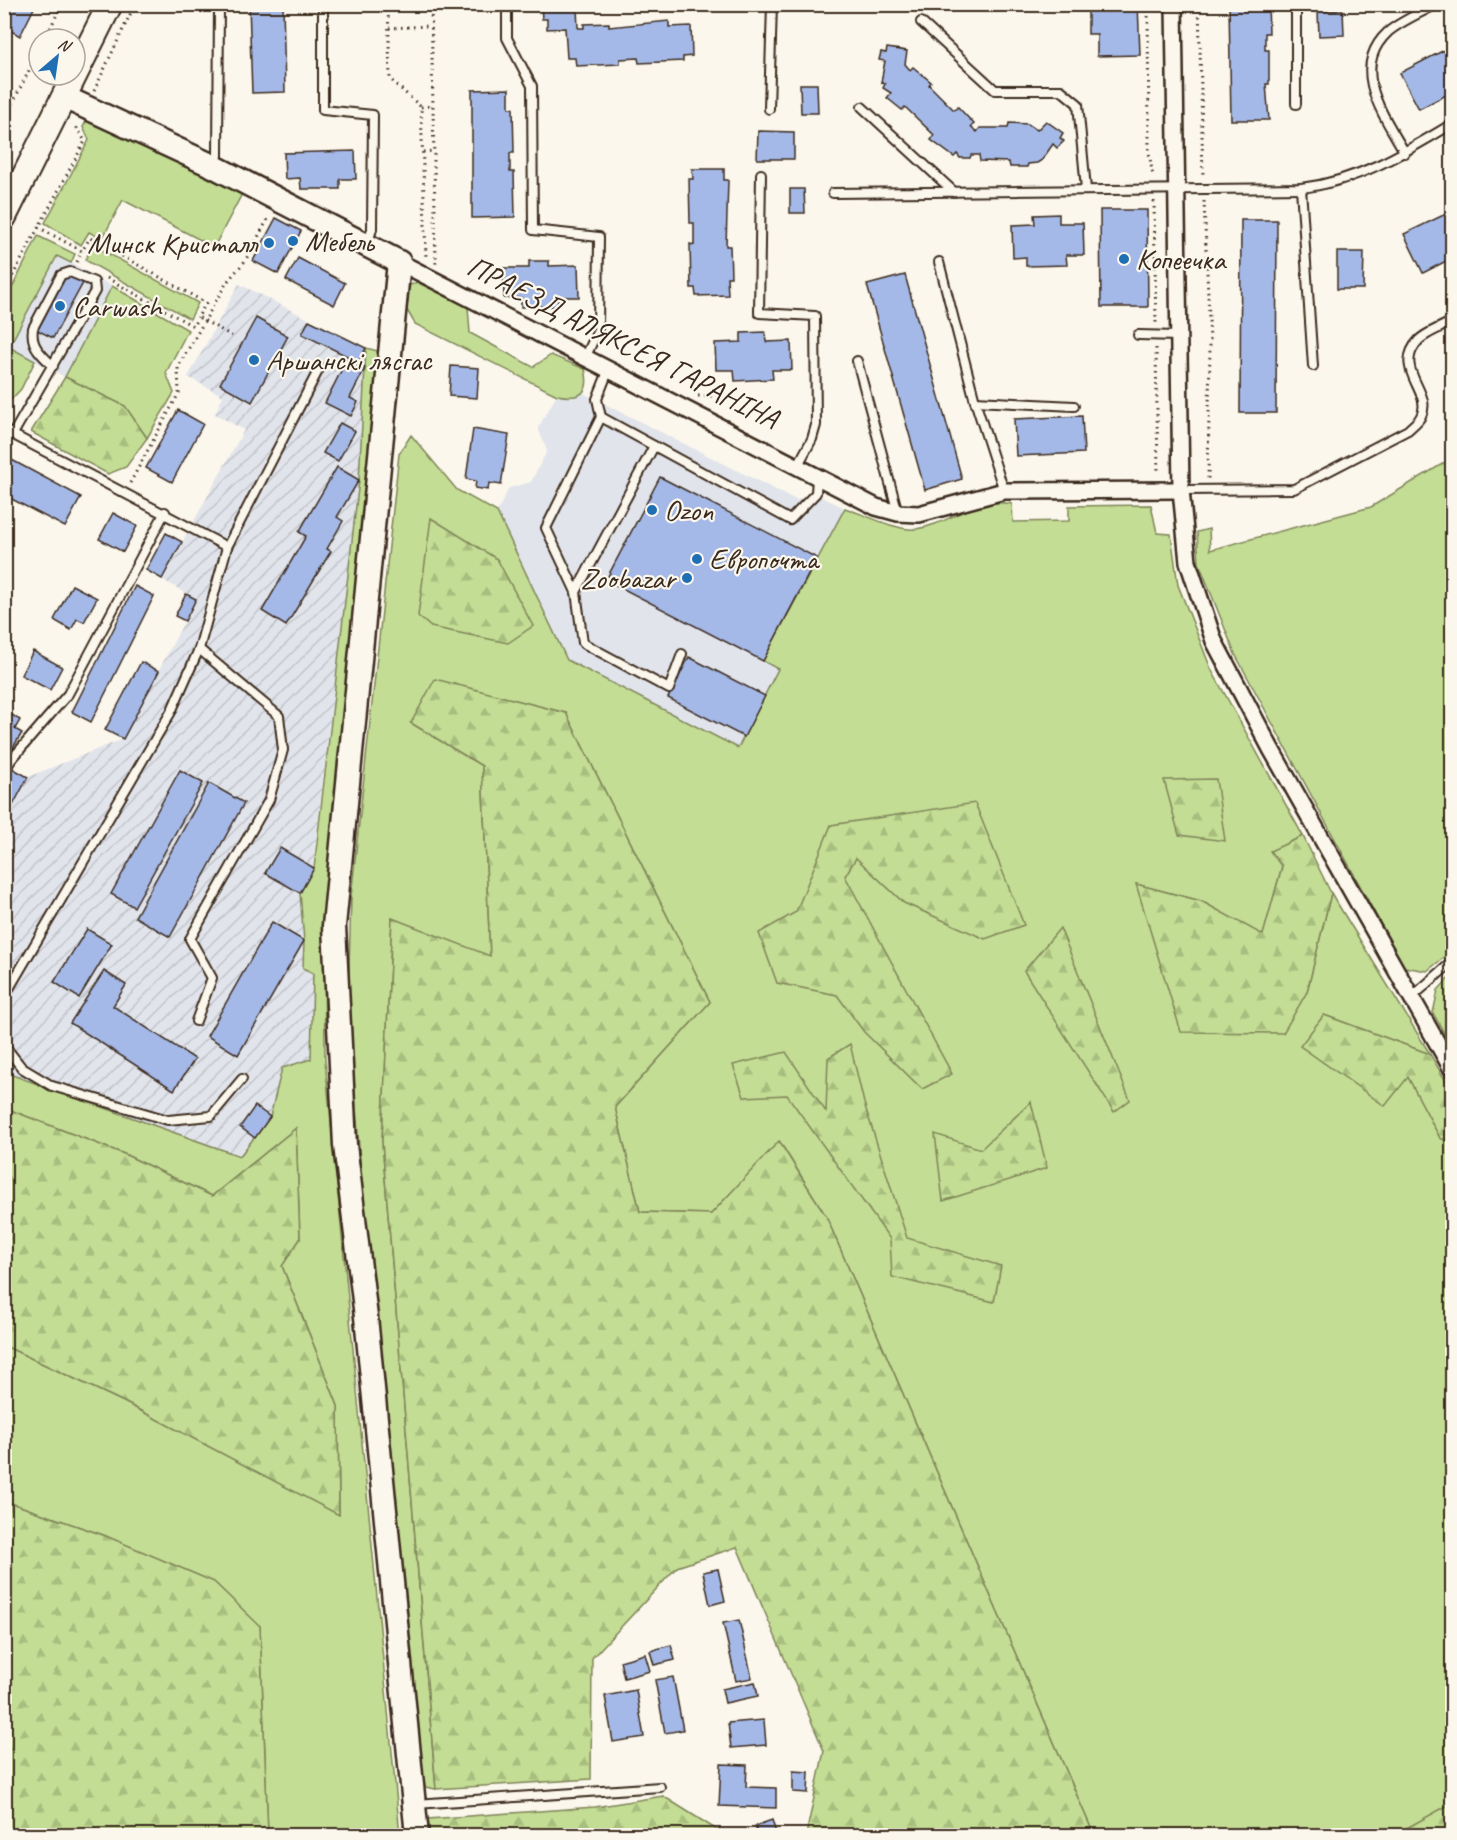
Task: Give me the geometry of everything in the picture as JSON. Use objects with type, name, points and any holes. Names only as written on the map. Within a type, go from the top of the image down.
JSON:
[{"type":"main road","points":[[4,217],[110,4]]},
{"type":"street","points":[[1174,4],[1181,490],[1188,562],[1214,641],[1271,748],[1452,1069]]},
{"type":"street","name":"ПРАЕЗД АЛЯКСЕЯ ГАРАНІНА","points":[[64,97],[213,166],[876,507],[898,513],[919,514],[1004,491],[1181,490]]},
{"type":"street","points":[[399,262],[334,926],[345,1145],[366,1317],[417,1836]]},
{"type":"lane","points":[[213,166],[218,156],[219,4]]},
{"type":"lane","points":[[323,4],[323,110],[373,114],[372,230],[368,245]]},
{"type":"lane","points":[[507,4],[507,38],[532,86],[533,230],[599,237],[598,330],[586,356]]},
{"type":"lane","points":[[769,109],[772,4]]},
{"type":"lane","points":[[1296,4],[1296,104]]},
{"type":"lane","points":[[1405,153],[1372,93],[1369,69],[1377,48],[1388,32],[1436,4]]},
{"type":"lane","points":[[921,22],[995,90],[1061,90],[1078,104],[1086,189]]},
{"type":"lane","points":[[862,107],[954,192]]},
{"type":"lane","points":[[833,193],[1301,188],[1329,184],[1389,162],[1452,124]]},
{"type":"lane","points":[[760,174],[759,313],[815,316],[816,425],[812,439],[798,465]]},
{"type":"lane","points":[[1301,188],[1313,366]]},
{"type":"lane","points":[[939,262],[975,401],[1004,491]]},
{"type":"lane","points":[[14,434],[53,366],[95,291],[94,282],[70,272],[62,275],[33,328],[31,337],[34,346],[53,366]]},
{"type":"lane","points":[[1181,490],[1294,489],[1408,430],[1422,415],[1424,401],[1409,372],[1410,357],[1419,340],[1452,321]]},
{"type":"lane","points":[[1138,335],[1179,336]]},
{"type":"lane","points":[[857,361],[898,513]]},
{"type":"lane","points":[[4,997],[171,712],[199,649],[227,547],[320,367]]},
{"type":"lane","points":[[609,368],[597,399],[601,417],[546,528],[576,592],[583,643],[669,689],[682,654]]},
{"type":"lane","points":[[975,401],[1074,406]]},
{"type":"lane","points":[[601,417],[790,520],[816,494],[817,476]]},
{"type":"lane","points":[[4,430],[165,512],[227,547]]},
{"type":"lane","points":[[576,592],[654,446]]},
{"type":"lane","points":[[4,772],[11,760],[68,694],[165,512]]},
{"type":"lane","points":[[196,1021],[212,978],[190,939],[269,800],[283,750],[279,716],[199,649]]},
{"type":"lane","points":[[1412,997],[1452,962]]},
{"type":"lane","points":[[4,1045],[22,1068],[52,1086],[168,1120],[211,1116],[242,1079]]},
{"type":"lane","points":[[414,1804],[660,1787]]},
{"type":"path","points":[[51,27],[62,4]]},
{"type":"path","points":[[4,292],[85,141],[77,128],[135,4]]},
{"type":"path","points":[[388,4],[390,79],[421,107],[426,260]]},
{"type":"path","points":[[431,4],[436,265]]},
{"type":"path","points":[[1148,4],[1149,152],[1152,160],[1153,188],[1158,491]]},
{"type":"path","points":[[1199,4],[1203,188],[1210,342],[1208,490]]},
{"type":"path","points":[[388,28],[431,26]]},
{"type":"path","points":[[4,120],[27,75]]},
{"type":"path","points":[[421,107],[433,106]]},
{"type":"path","points":[[423,152],[434,151]]},
{"type":"path","points":[[424,193],[435,193]]},
{"type":"path","points":[[124,493],[179,393],[178,367],[227,282],[245,261],[279,200]]},
{"type":"path","points":[[38,227],[82,251]]},
{"type":"path","points":[[86,267],[76,262],[90,238],[206,303],[193,326],[105,278]]},
{"type":"path","points":[[198,317],[232,336]]},
{"type":"shaded area","points":[[57,255],[112,286],[65,377],[9,347]]},
{"type":"shaded area","points":[[239,284],[366,348],[359,480],[304,941],[303,968],[313,972],[311,1059],[282,1068],[270,1117],[240,1156],[5,1072],[5,822],[28,777],[123,739],[196,599],[146,570],[166,533],[183,541],[244,430],[215,414],[223,396],[188,377]]},
{"type":"shaded area","points":[[583,393],[796,500],[805,498],[811,492],[845,508],[764,661],[778,669],[738,748],[567,660],[497,512],[509,488],[531,482],[547,451],[538,428],[557,395],[572,398]]},
{"type":"green space","points":[[88,118],[244,190],[214,247],[123,200],[102,239],[89,232],[81,245],[45,223],[89,140],[83,127]]},
{"type":"green space","points":[[38,236],[75,254],[71,263],[57,256],[9,347],[35,361],[21,389],[5,406],[5,302]]},
{"type":"green space","points":[[93,245],[198,303],[190,319],[85,260]]},
{"type":"green space","points":[[417,282],[468,307],[470,333],[533,367],[551,355],[585,369],[587,384],[585,389],[578,395],[557,395],[415,324],[404,305],[408,286]]},
{"type":"green space","points":[[112,286],[188,330],[166,373],[174,393],[147,438],[125,406],[65,377]]},
{"type":"green space","points":[[366,348],[378,351],[324,944],[325,1060],[400,1835],[268,1835],[260,1626],[106,1536],[5,1501],[5,1346],[124,1402],[339,1514],[338,1406],[282,1266],[300,1239],[296,1128],[212,1196],[124,1154],[5,1108],[4,1072],[240,1156],[270,1117],[282,1068],[311,1059],[313,973],[303,968],[304,941],[300,893],[314,868],[359,480]]},
{"type":"green space","points":[[65,377],[125,406],[147,438],[126,467],[108,474],[31,432]]},
{"type":"green space","points":[[411,435],[457,490],[497,512],[567,660],[738,748],[778,669],[763,661],[845,508],[890,525],[916,529],[986,504],[1012,504],[1013,522],[1069,521],[1069,506],[1151,505],[1157,533],[1171,534],[1178,585],[1211,669],[1303,836],[1271,851],[1282,866],[1263,936],[1201,901],[1136,884],[1307,992],[1331,893],[1430,1054],[1324,1015],[1408,1077],[1440,1138],[1452,1143],[1452,1835],[1094,1835],[826,1216],[780,1142],[711,1214],[640,1212],[615,1107],[710,1002],[566,713],[411,723],[482,766],[490,957],[392,918],[382,1142],[436,1789],[420,1786],[363,1200],[348,1002],[351,897],[399,454]]},
{"type":"green space","points":[[1452,458],[1452,951],[1427,971],[1404,967],[1235,654],[1199,563],[1197,532],[1209,529],[1210,550],[1371,507]]},
{"type":"green space","points":[[431,518],[497,559],[533,626],[508,643],[431,627],[418,616]]},
{"type":"green space","points":[[435,679],[566,713],[710,1002],[615,1107],[640,1212],[711,1214],[779,1141],[826,1216],[1094,1835],[806,1835],[824,1751],[737,1547],[677,1567],[592,1658],[591,1779],[436,1789],[382,1142],[392,918],[490,956],[482,766],[411,723]]},
{"type":"green space","points":[[1216,779],[1225,841],[1179,835],[1164,780]]},
{"type":"green space","points":[[975,803],[1024,925],[985,939],[904,903],[856,858],[845,876],[952,1074],[922,1089],[864,1032],[837,995],[777,983],[759,933],[796,912],[831,825]]},
{"type":"green space","points":[[1303,836],[1331,893],[1307,992],[1283,1033],[1181,1032],[1136,884],[1201,901],[1263,935],[1282,867],[1270,851]]},
{"type":"green space","points":[[1060,928],[1130,1100],[1114,1112],[1024,971]]},
{"type":"green space","points":[[1452,975],[1452,1047],[1433,1013],[1438,990]]},
{"type":"green space","points":[[1324,1015],[1430,1054],[1452,1091],[1452,1143],[1440,1138],[1408,1077],[1385,1106],[1300,1046]]},
{"type":"green space","points":[[850,1044],[864,1103],[907,1238],[1001,1266],[994,1302],[892,1277],[890,1239],[787,1095],[744,1097],[733,1065],[786,1052],[826,1112],[828,1058]]},
{"type":"green space","points":[[1031,1102],[1047,1168],[943,1201],[935,1134],[981,1149]]},
{"type":"green space","points":[[5,1108],[124,1154],[212,1196],[296,1128],[300,1239],[282,1266],[338,1406],[339,1515],[124,1402],[5,1346]]},
{"type":"green space","points":[[5,1501],[106,1536],[214,1582],[260,1626],[268,1835],[5,1835]]},
{"type":"green space","points":[[663,1796],[725,1835],[430,1835],[428,1819],[595,1807]]},
{"type":"green space","points":[[1452,1803],[1452,1835],[1394,1835]]},
{"type":"building","points":[[4,4],[36,4],[20,36],[4,27]]},
{"type":"building","points":[[249,4],[283,4],[285,92],[252,93]]},
{"type":"building","points":[[541,4],[580,4],[580,9],[577,9],[578,28],[584,28],[584,24],[609,23],[609,27],[669,21],[669,27],[691,26],[692,56],[683,57],[683,61],[639,63],[638,58],[620,59],[620,64],[576,66],[575,58],[567,58],[565,28],[547,29],[547,19],[542,19]]},
{"type":"building","points":[[1091,4],[1138,4],[1140,55],[1097,56],[1097,34],[1088,34],[1088,9],[1092,9]]},
{"type":"building","points":[[1229,4],[1268,4],[1269,33],[1265,33],[1265,50],[1269,50],[1269,84],[1266,84],[1269,120],[1231,120]]},
{"type":"building","points":[[1343,10],[1344,35],[1319,36],[1318,11]]},
{"type":"building","points":[[1452,46],[1452,92],[1419,109],[1400,73]]},
{"type":"building","points":[[887,48],[907,51],[905,64],[910,70],[913,67],[931,82],[929,85],[954,110],[958,107],[974,124],[971,127],[977,132],[980,128],[1008,128],[1009,123],[1028,124],[1037,130],[1046,121],[1063,133],[1060,138],[1064,141],[1057,148],[1053,144],[1042,160],[1028,164],[1027,167],[1010,167],[1009,162],[980,161],[979,155],[960,158],[957,154],[954,157],[931,140],[934,135],[905,107],[902,110],[887,98],[891,93],[883,88],[885,84],[881,82],[885,61],[879,60],[881,52],[886,53]]},
{"type":"building","points":[[800,84],[817,84],[818,113],[801,113]]},
{"type":"building","points":[[509,89],[509,108],[513,108],[514,153],[510,153],[510,172],[514,172],[515,217],[472,218],[472,90]]},
{"type":"building","points":[[758,131],[794,132],[794,159],[757,159]]},
{"type":"building","points":[[355,151],[356,179],[340,179],[340,189],[301,189],[300,178],[285,179],[284,153]]},
{"type":"building","points":[[692,169],[724,169],[724,180],[728,180],[726,246],[730,246],[731,277],[727,277],[728,295],[696,296],[695,288],[691,288],[690,244],[694,245],[694,223],[690,223],[689,179],[693,179]]},
{"type":"building","points":[[790,189],[804,189],[805,213],[790,213]]},
{"type":"building","name":"Копеечка","points":[[1100,210],[1147,210],[1148,307],[1101,307]]},
{"type":"building","points":[[1452,211],[1452,258],[1423,273],[1404,234]]},
{"type":"building","points":[[1059,214],[1059,223],[1083,223],[1084,255],[1066,255],[1067,265],[1026,266],[1026,257],[1013,258],[1012,225],[1035,224],[1034,215]]},
{"type":"building","points":[[276,218],[301,231],[278,274],[253,261]]},
{"type":"building","points":[[1241,220],[1277,220],[1276,413],[1240,413]]},
{"type":"building","points":[[1337,252],[1364,252],[1363,289],[1337,289]]},
{"type":"building","points":[[298,258],[345,283],[334,305],[286,280]]},
{"type":"building","points":[[529,261],[549,261],[549,266],[578,265],[579,297],[558,297],[558,306],[521,307],[521,298],[504,298],[503,268],[529,268]]},
{"type":"building","name":"Carwash","points":[[67,274],[83,283],[53,338],[37,330]]},
{"type":"building","points":[[905,275],[962,479],[925,490],[867,285]]},
{"type":"building","name":"Аршанскі лясгас","points":[[256,318],[288,336],[252,402],[220,384]]},
{"type":"building","points":[[309,320],[366,348],[359,362],[302,334]]},
{"type":"building","points":[[765,332],[766,342],[791,341],[792,370],[772,370],[773,379],[735,381],[734,370],[716,370],[715,343],[741,342],[741,333]]},
{"type":"building","points":[[347,359],[365,368],[350,398],[358,402],[351,416],[325,403]]},
{"type":"building","points":[[451,366],[479,368],[477,398],[449,396]]},
{"type":"building","points":[[178,410],[203,424],[172,482],[146,468]]},
{"type":"building","points":[[1082,416],[1084,453],[1016,456],[1014,419]]},
{"type":"building","points":[[340,423],[355,431],[338,461],[323,453]]},
{"type":"building","points":[[473,429],[509,435],[501,485],[489,483],[488,490],[475,488],[476,481],[466,479]]},
{"type":"building","points":[[8,458],[81,497],[65,527],[4,495],[4,465]]},
{"type":"building","points":[[337,467],[359,480],[337,517],[343,521],[327,549],[331,551],[286,626],[262,611],[306,536],[299,532]]},
{"type":"building","points":[[660,477],[817,558],[763,661],[606,580]]},
{"type":"building","points":[[113,513],[137,526],[123,552],[99,539]]},
{"type":"building","points":[[166,533],[182,542],[162,579],[146,570]]},
{"type":"building","points":[[72,585],[97,598],[84,622],[77,619],[71,630],[54,620]]},
{"type":"building","points":[[135,586],[154,596],[91,722],[72,712]]},
{"type":"building","points":[[186,594],[196,599],[185,621],[175,616]]},
{"type":"building","points":[[33,651],[62,667],[50,690],[21,675]]},
{"type":"building","points":[[689,657],[765,696],[744,737],[668,698]]},
{"type":"building","points":[[141,662],[159,671],[123,739],[105,730]]},
{"type":"building","points":[[4,710],[20,720],[15,729],[22,733],[9,754],[4,751]]},
{"type":"building","points":[[12,768],[28,777],[4,822],[4,782]]},
{"type":"building","points":[[180,770],[203,783],[134,907],[111,894]]},
{"type":"building","points":[[209,783],[244,803],[170,937],[135,917]]},
{"type":"building","points":[[280,848],[314,868],[300,893],[265,873]]},
{"type":"building","points":[[272,922],[304,941],[238,1055],[207,1036]]},
{"type":"building","points":[[87,929],[112,944],[79,998],[54,982]]},
{"type":"building","points":[[104,971],[126,985],[113,1006],[195,1059],[174,1090],[70,1023]]},
{"type":"building","points":[[255,1106],[270,1117],[255,1138],[240,1127]]},
{"type":"building","points":[[718,1569],[725,1601],[710,1605],[703,1572]]},
{"type":"building","points":[[739,1620],[752,1678],[736,1681],[723,1623]]},
{"type":"building","points":[[671,1645],[675,1660],[654,1665],[650,1651]]},
{"type":"building","points":[[645,1654],[650,1671],[624,1678],[620,1661]]},
{"type":"building","points":[[673,1677],[683,1730],[665,1733],[655,1680]]},
{"type":"building","points":[[755,1682],[758,1696],[725,1703],[722,1689]]},
{"type":"building","points":[[636,1690],[644,1737],[613,1742],[605,1696]]},
{"type":"building","points":[[764,1720],[766,1745],[731,1748],[728,1723]]},
{"type":"building","points":[[721,1764],[747,1765],[746,1787],[776,1788],[776,1808],[719,1806]]},
{"type":"building","points":[[793,1771],[809,1772],[808,1793],[793,1792]]},
{"type":"building","points":[[772,1820],[777,1836],[758,1836],[755,1826]]},
{"type":"place","name":"Мебель","points":[[293,241]]},
{"type":"place","name":"Минск Кристалл","points":[[269,243]]},
{"type":"place","name":"Копеечка","points":[[1124,259]]},
{"type":"place","name":"Carwash","points":[[60,306]]},
{"type":"place","name":"Аршанскі лясгас","points":[[254,360]]},
{"type":"place","name":"Ozon","points":[[652,510]]},
{"type":"place","name":"Европочта","points":[[697,559]]},
{"type":"place","name":"Zoobazar","points":[[687,578]]}]
